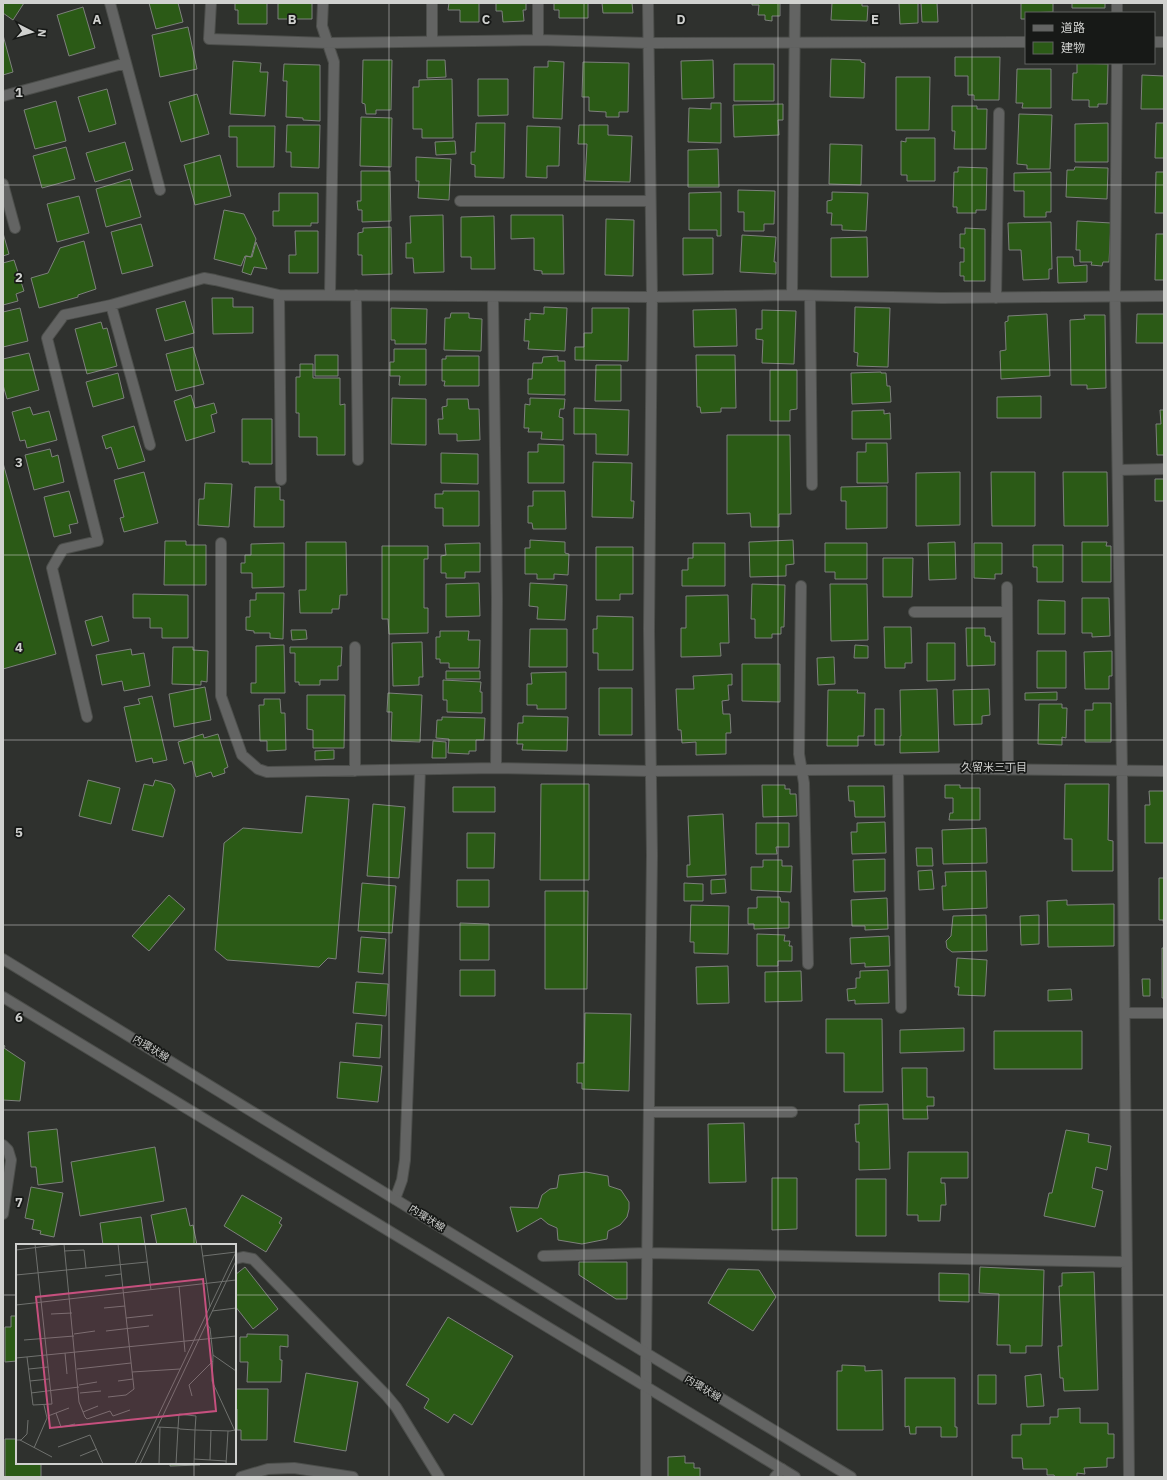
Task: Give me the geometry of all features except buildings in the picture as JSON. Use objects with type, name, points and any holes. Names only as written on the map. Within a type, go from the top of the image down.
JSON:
[{"type":"street","points":[[110,3],[160,190]]},
{"type":"street","points":[[211,3],[209,39],[328,43],[538,40],[648,43],[1025,42]]},
{"type":"street","points":[[323,3],[322,26],[334,62],[330,294]]},
{"type":"street","points":[[432,3],[432,42]]},
{"type":"street","points":[[538,3],[538,40]]},
{"type":"street","points":[[646,1477],[646,1353],[652,863],[649,622],[652,297],[648,3]]},
{"type":"street","points":[[792,295],[795,3]]},
{"type":"street","points":[[3,96],[126,63]]},
{"type":"street","points":[[1117,64],[1115,296],[1125,1013],[1129,1477]]},
{"type":"street","points":[[996,298],[999,113]]},
{"type":"street","points":[[3,184],[15,228]]},
{"type":"street","points":[[460,201],[650,201]]},
{"type":"street","points":[[87,717],[52,568],[63,549],[98,541],[47,338],[64,315],[111,305],[204,278],[279,295],[330,294],[493,297],[652,297],[792,295],[942,298],[1164,296]]},
{"type":"street","points":[[279,295],[281,480]]},
{"type":"street","points":[[356,295],[358,460]]},
{"type":"street","points":[[810,296],[812,485]]},
{"type":"street","points":[[493,297],[497,590],[496,768]]},
{"type":"street","points":[[111,305],[150,446]]},
{"type":"street","points":[[1118,470],[1164,469]]},
{"type":"street","points":[[221,543],[221,696],[242,755],[258,769],[267,772],[496,768],[650,771],[1164,771]]},
{"type":"street","points":[[801,586],[799,754],[804,783],[808,964]]},
{"type":"street","points":[[1007,587],[1008,770]]},
{"type":"street","points":[[914,612],[1007,612]]},
{"type":"street","points":[[355,647],[355,771]]},
{"type":"street","points":[[396,1199],[402,1180],[405,1160],[420,770]]},
{"type":"street","points":[[898,770],[901,1008]]},
{"type":"street","name":"内環状線","points":[[3,959],[851,1477]]},
{"type":"street","points":[[3,996],[646,1388],[795,1477]]},
{"type":"street","points":[[1125,1013],[1164,1013]]},
{"type":"street","points":[[649,1112],[792,1112]]},
{"type":"street","points":[[3,1145],[8,1150],[11,1160],[3,1214]]},
{"type":"street","points":[[543,1256],[647,1253],[1127,1262]]},
{"type":"street","points":[[236,1259],[243,1257],[253,1260],[386,1395],[396,1407],[439,1477]]},
{"type":"street","points":[[241,1477],[268,1469],[294,1468],[353,1477]]},
{"type":"street","points":[[775,1477],[782,1469]]},
{"type":"district","name":"久留米三丁目","points":[[994,767]]}]
